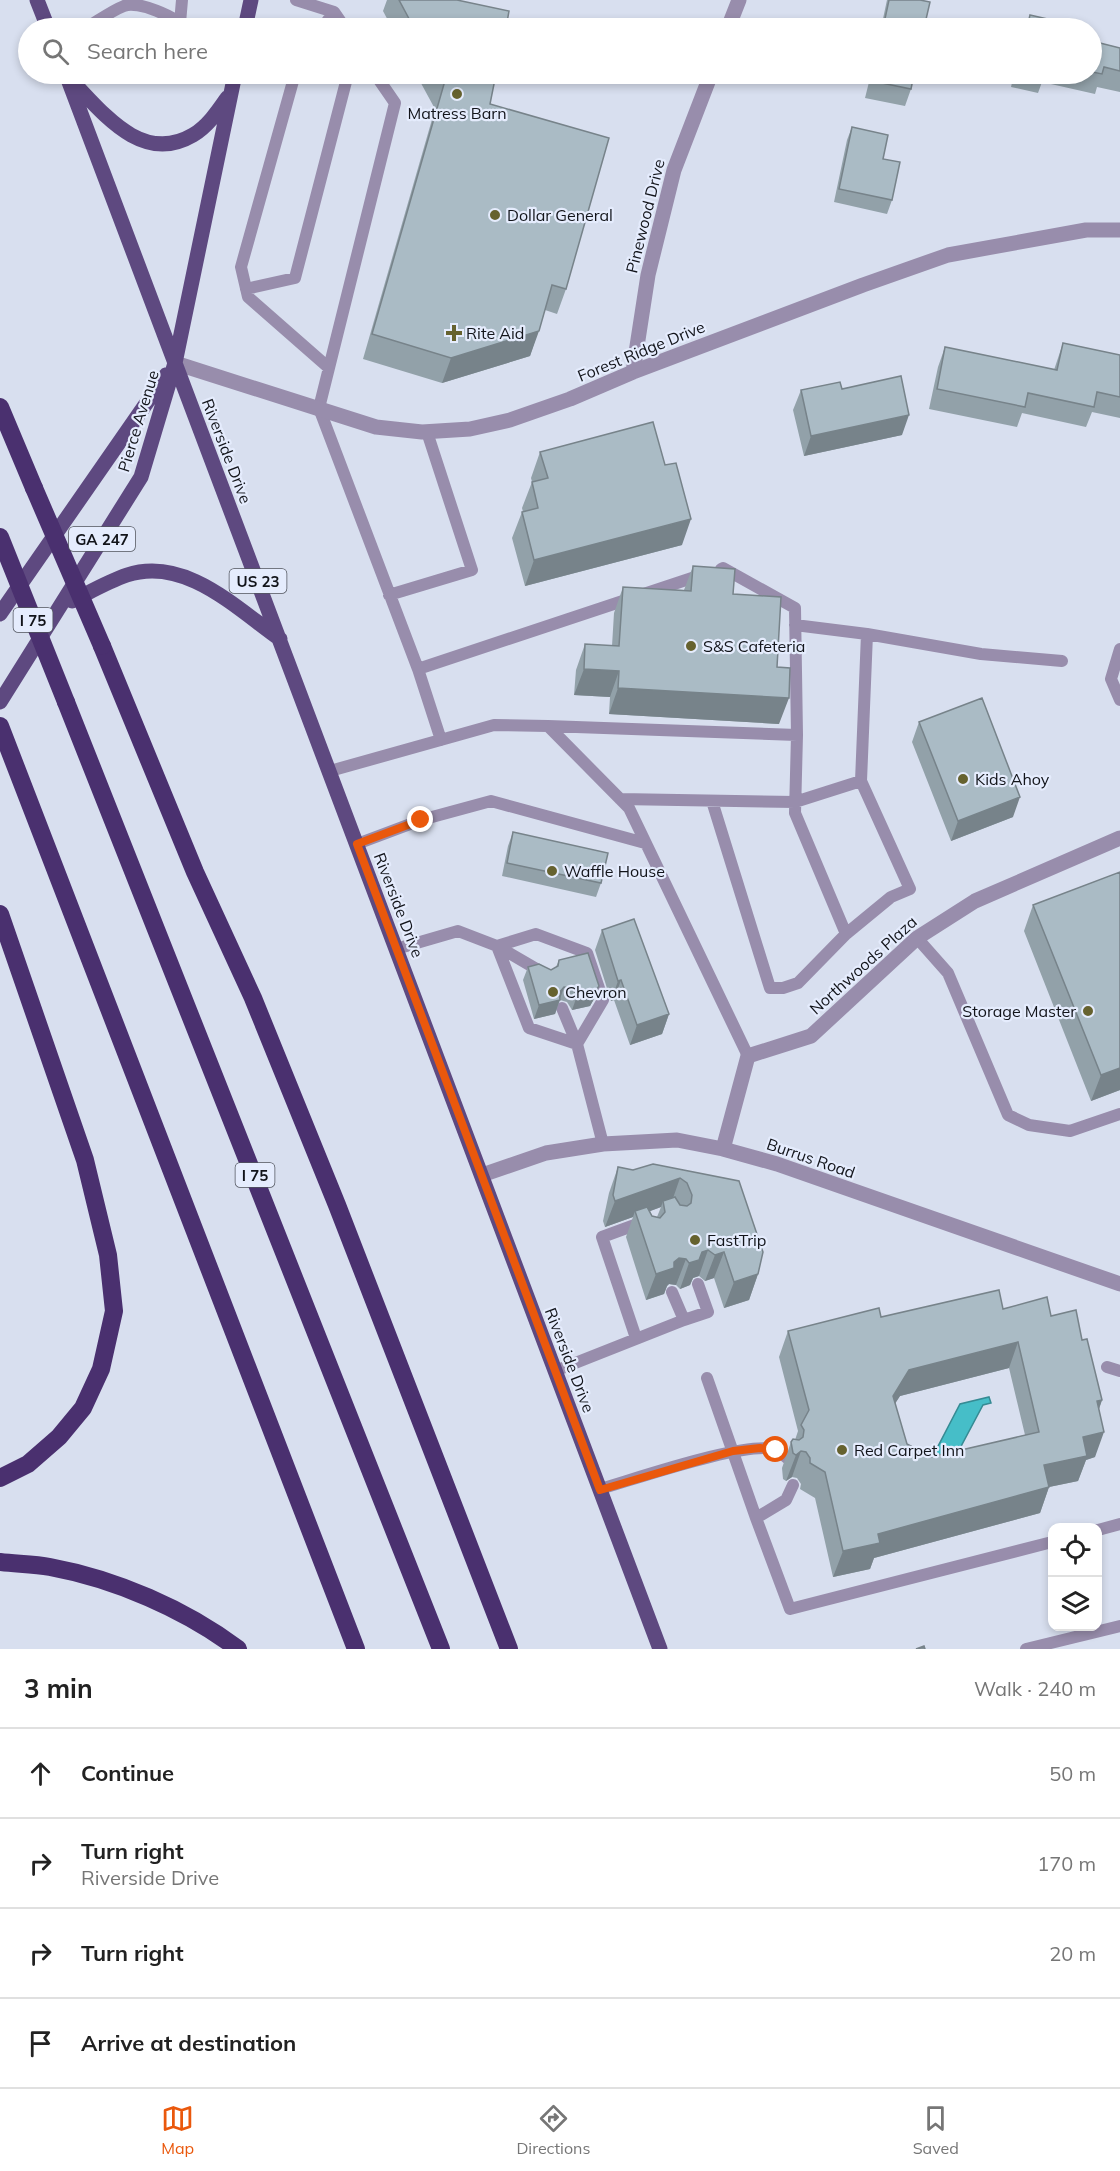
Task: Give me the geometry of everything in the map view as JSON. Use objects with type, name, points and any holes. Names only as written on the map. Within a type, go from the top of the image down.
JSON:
[{"type":"highway","points":[[0,407],[195,872],[253,998],[338,1205],[509,1649]]},
{"type":"highway","name":"I 75","points":[[0,537],[441,1649]]},
{"type":"highway","points":[[0,726],[356,1649]]},
{"type":"highway","points":[[0,914],[86,1160],[108,1255],[114,1311],[101,1369],[83,1408],[59,1437],[28,1464],[0,1478]]},
{"type":"highway","points":[[0,1562],[50,1567],[108,1581],[160,1603],[222,1637],[237,1649]]},
{"type":"main road","points":[[38,0],[44,18]]},
{"type":"main road","points":[[247,18],[251,0]]},
{"type":"main road","name":"Riverside Drive","points":[[70,84],[660,1649]]},
{"type":"main road","points":[[76,84],[121,130],[138,139],[157,144],[176,142],[194,135],[209,122],[231,93]]},
{"type":"main road","name":"Pierce Avenue","points":[[0,702],[141,477],[175,363],[233,84]]},
{"type":"main road","name":"Pierce Avenue","points":[[0,614],[175,363]]},
{"type":"main road","points":[[62,606],[127,575],[157,571],[171,573],[200,581],[280,639]]},
{"type":"street","points":[[732,18],[739,0]]},
{"type":"street","name":"Pinewood Drive","points":[[633,372],[648,275],[674,170],[707,84]]},
{"type":"street","name":"Forest Ridge Drive","points":[[175,363],[376,427],[427,432],[470,429],[510,420],[570,399],[633,372],[948,255],[1086,230],[1120,230]]},
{"type":"street","name":"Northwoods Plaza","points":[[748,1056],[811,1036],[916,938],[975,901],[1120,838]]},
{"type":"street","points":[[723,1149],[748,1056]]},
{"type":"street","name":"Burrus Road","points":[[482,1174],[546,1153],[603,1144],[677,1140],[723,1149],[777,1164],[1120,1284]]},
{"type":"lane","points":[[182,0],[182,18]]},
{"type":"lane","points":[[296,0],[334,12],[338,18]]},
{"type":"lane","points":[[103,18],[126,4],[150,8],[168,18]]},
{"type":"lane","points":[[330,18],[334,12]]},
{"type":"lane","points":[[292,84],[241,267],[248,297],[329,368]]},
{"type":"lane","points":[[246,289],[295,278],[345,84]]},
{"type":"lane","points":[[382,84],[395,103],[319,408],[418,669],[441,740]]},
{"type":"lane","points":[[390,595],[472,570],[427,432]]},
{"type":"lane","points":[[418,669],[723,568],[795,608],[797,735],[795,813],[846,934]]},
{"type":"lane","points":[[795,625],[867,634],[981,654],[1062,661]]},
{"type":"lane","points":[[712,801],[770,988],[783,988],[798,983],[846,934],[891,897],[910,890],[861,781],[867,634]]},
{"type":"lane","points":[[1120,649],[1111,679],[1120,700]]},
{"type":"lane","points":[[330,771],[494,725],[797,735]]},
{"type":"lane","points":[[548,726],[629,808],[748,1056]]},
{"type":"lane","points":[[620,800],[795,802],[861,781]]},
{"type":"lane","points":[[357,844],[421,820],[491,801],[645,843]]},
{"type":"lane","points":[[396,949],[458,931],[497,946],[546,975]]},
{"type":"lane","points":[[497,946],[536,934],[587,953],[603,1000],[577,1044]]},
{"type":"lane","points":[[916,938],[948,973],[1008,1115],[1029,1125],[1070,1131],[1120,1114]]},
{"type":"lane","points":[[497,946],[529,1028],[577,1044]]},
{"type":"lane","points":[[562,1008],[577,1044],[603,1144]]},
{"type":"lane","points":[[636,1338],[602,1237],[647,1220],[648,1236]]},
{"type":"lane","points":[[555,1371],[708,1312],[698,1284]]},
{"type":"lane","points":[[672,1292],[684,1320]]},
{"type":"lane","points":[[1107,1367],[1120,1371]]},
{"type":"lane","points":[[708,1378],[790,1609],[1048,1543]]},
{"type":"lane","points":[[600,1490],[733,1451],[760,1448],[776,1450],[787,1458]]},
{"type":"lane","points":[[756,1518],[786,1500],[793,1485]]},
{"type":"lane","points":[[1102,1529],[1120,1524]]},
{"type":"lane","points":[[1026,1649],[1120,1626]]},
{"type":"water","points":[[989,1397],[991,1403],[983,1405],[959,1450],[929,1458],[928,1452],[936,1450],[960,1404]]},
{"type":"building","points":[[399,0],[457,0],[509,11],[508,18],[409,18]]},
{"type":"building","points":[[889,0],[930,2],[926,18],[885,18]]},
{"type":"building","points":[[1102,44],[1120,48],[1120,71],[1104,67],[1102,74]]},
{"type":"building","name":"Dollar General","points":[[444,84],[494,84],[490,104],[609,138],[566,289],[552,285],[539,331],[451,358],[372,334]]},
{"type":"building","points":[[887,84],[912,84],[911,89]]},
{"type":"building","points":[[852,127],[888,135],[883,159],[900,162],[892,200],[839,189]]},
{"type":"building","points":[[1063,343],[1120,355],[1120,397],[1097,392],[1094,407],[1028,393],[1025,407],[937,389],[945,347],[1057,370]]},
{"type":"building","points":[[901,376],[909,415],[811,436],[801,390],[840,382],[842,389]]},
{"type":"building","points":[[653,422],[665,465],[676,463],[691,519],[534,560],[522,512],[538,508],[532,482],[548,478],[540,452]]},
{"type":"building","name":"S&S Cafeteria","points":[[693,566],[735,569],[733,594],[781,597],[777,667],[790,668],[789,698],[618,688],[619,671],[584,669],[585,644],[619,646],[623,587],[691,591]]},
{"type":"building","name":"Kids Ahoy","points":[[982,698],[1020,797],[958,821],[919,722]]},
{"type":"building","points":[[513,832],[608,853],[601,883],[507,863]]},
{"type":"building","name":"Storage Master","points":[[1120,872],[1120,1068],[1101,1075],[1033,905]]},
{"type":"building","points":[[634,919],[669,1014],[637,1025],[621,980],[618,981],[602,930]]},
{"type":"building","points":[[588,953],[599,986],[595,992],[577,996],[572,988],[564,987],[559,993],[560,1000],[539,1005],[528,967],[539,964],[551,970],[558,966],[559,960]]},
{"type":"building","points":[[653,1164],[739,1181],[763,1252],[758,1274],[734,1282],[724,1252],[715,1255],[708,1250],[702,1252],[699,1260],[689,1263],[686,1259],[679,1258],[674,1262],[674,1268],[656,1274],[635,1211],[647,1207],[652,1216],[660,1218],[665,1212],[663,1201],[675,1197],[680,1205],[687,1206],[691,1203],[692,1195],[687,1183],[680,1178],[615,1201],[613,1195],[618,1167],[633,1170]]},
{"type":"building","name":"Red Carpet Inn","points":[[999,1290],[1003,1309],[1047,1297],[1051,1316],[1076,1310],[1082,1340],[1087,1339],[1102,1400],[1097,1401],[1104,1432],[1083,1437],[1087,1456],[1044,1465],[1049,1487],[878,1534],[880,1543],[843,1551],[825,1472],[810,1463],[806,1452],[801,1451],[796,1455],[793,1453],[791,1442],[793,1439],[799,1440],[803,1437],[804,1430],[801,1425],[809,1410],[788,1331],[879,1308],[881,1317]],"holes":[[[1018,1342],[1039,1432],[931,1457],[907,1444],[893,1396],[909,1370]]]},
{"type":"place","name":"Matress Barn","points":[[457,94]]},
{"type":"place","name":"Dollar General","points":[[495,215]]},
{"type":"place","name":"Rite Aid","points":[[454,333]]},
{"type":"place","name":"S&S Cafeteria","points":[[691,646]]},
{"type":"place","name":"Kids Ahoy","points":[[963,779]]},
{"type":"place","name":"Waffle House","points":[[552,871]]},
{"type":"place","name":"Chevron","points":[[553,992]]},
{"type":"place","name":"Storage Master","points":[[1088,1011]]},
{"type":"place","name":"FastTrip","points":[[695,1240]]},
{"type":"place","name":"Red Carpet Inn","points":[[842,1450]]},
{"type":"route","points":[[421,820],[357,844],[600,1490],[733,1451],[760,1448],[776,1450]]}]
